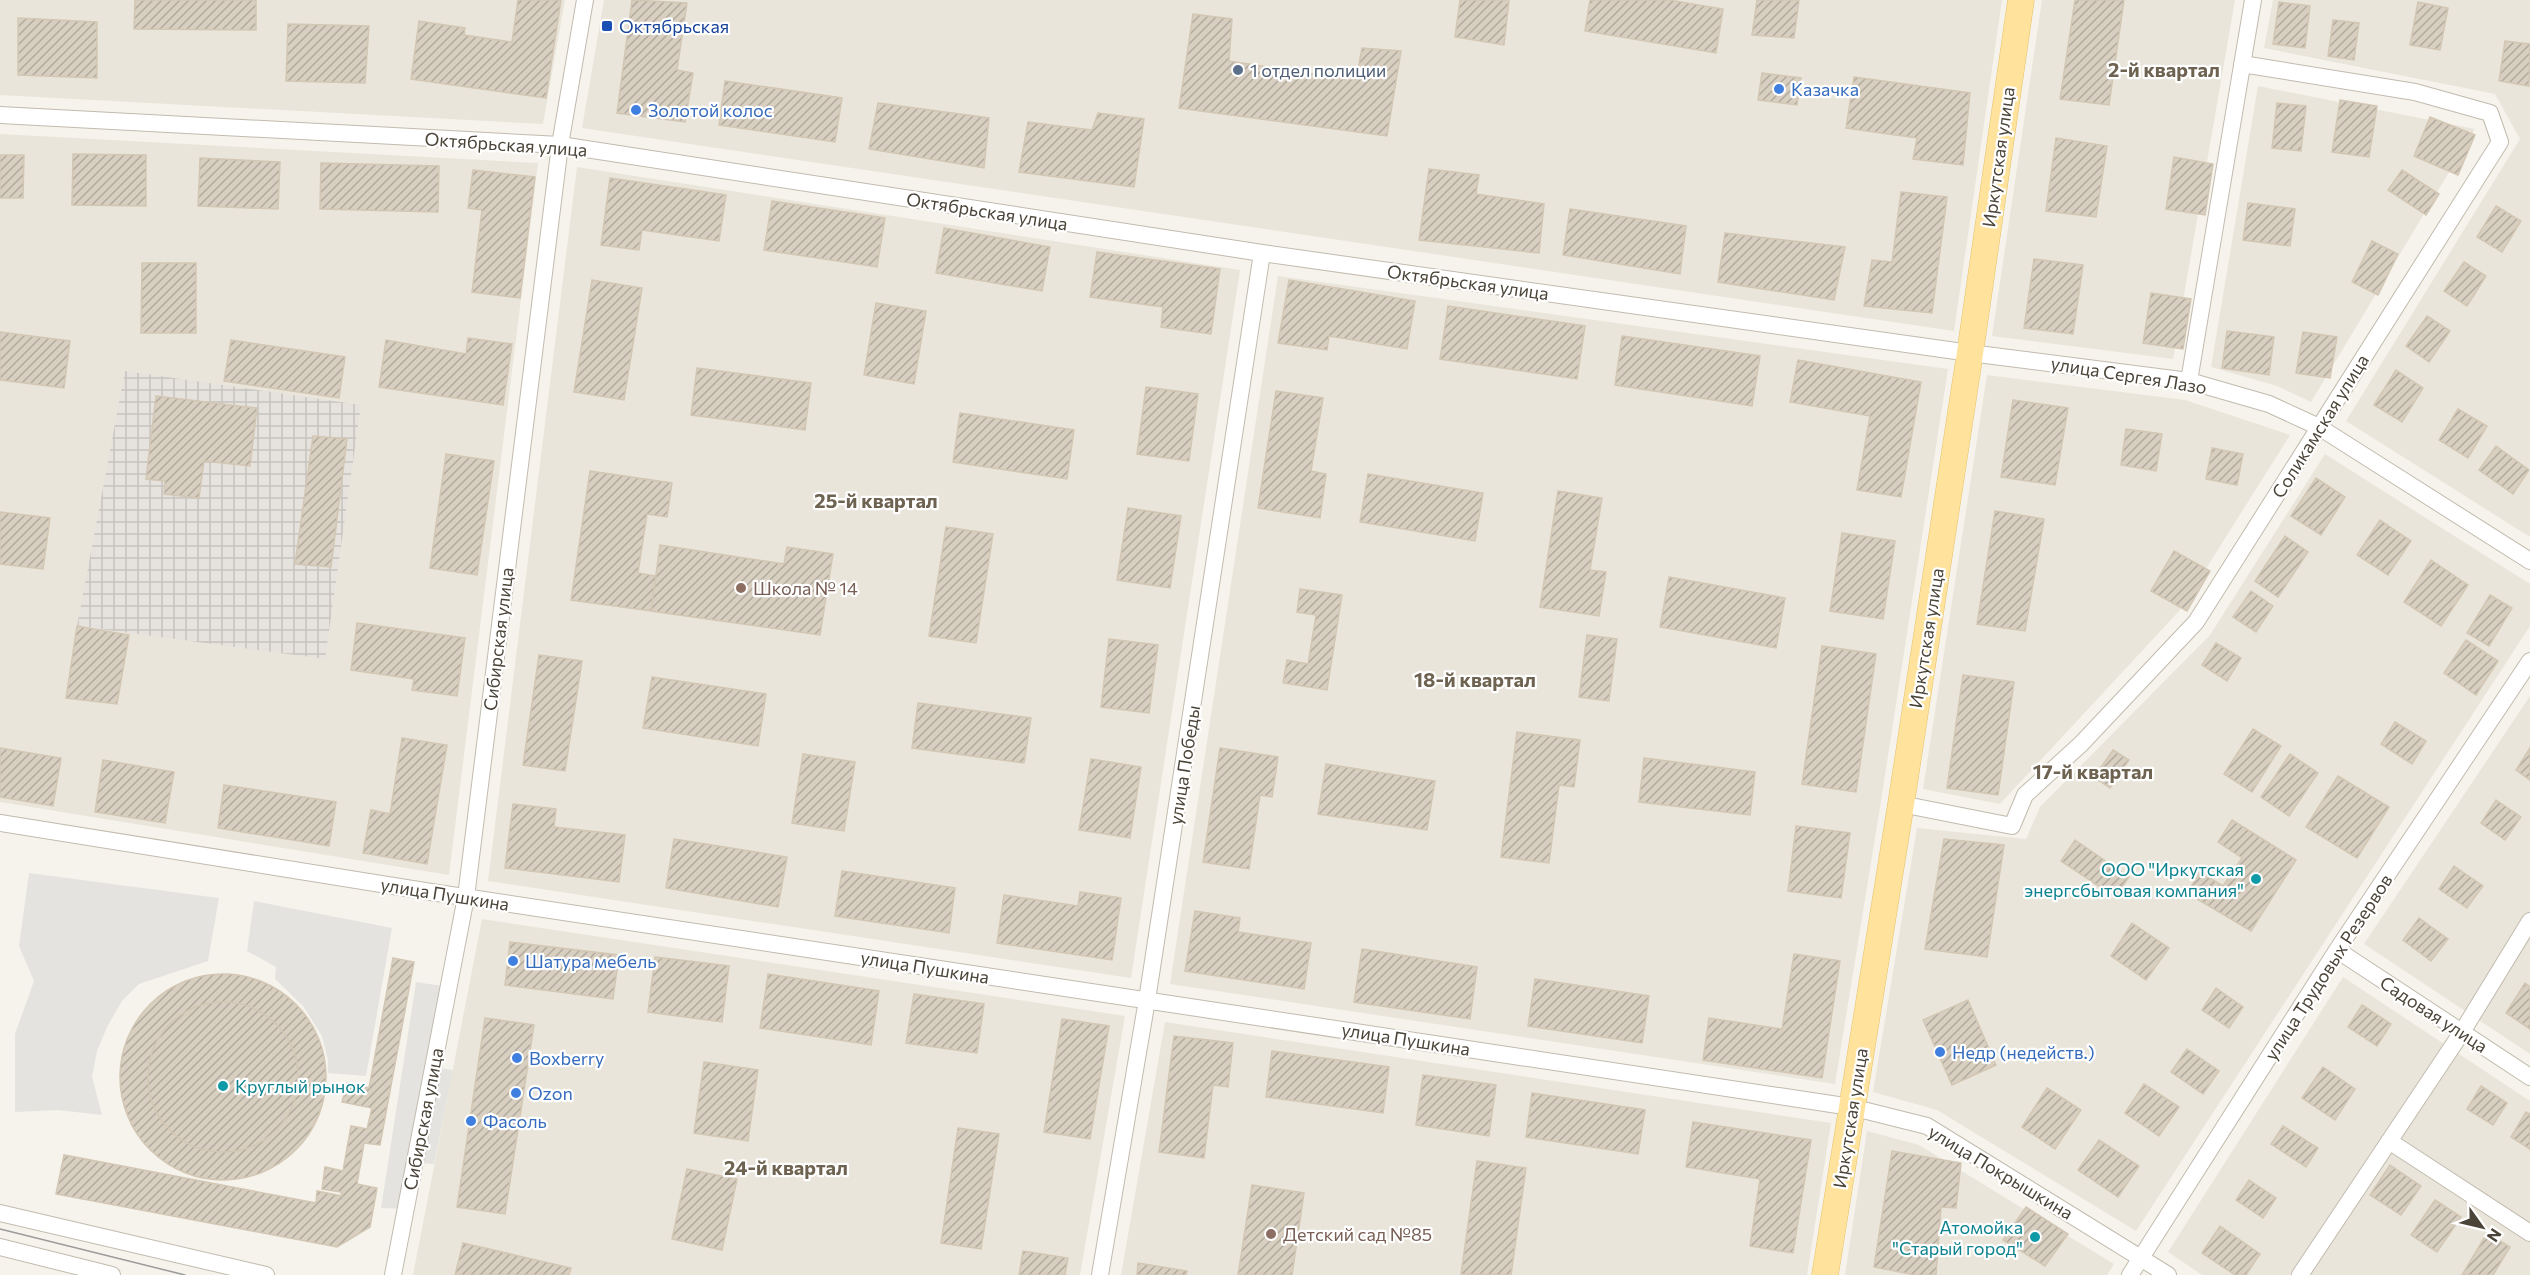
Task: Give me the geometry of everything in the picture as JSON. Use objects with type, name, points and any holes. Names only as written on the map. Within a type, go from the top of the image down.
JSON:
[{"type":"main road","name":"Иркутская улица","points":[[1825,1275],[1901,804],[2021,0]]},
{"type":"street","name":"Сибирская улица","points":[[393,1275],[466,897],[560,145],[585,0]]},
{"type":"street","points":[[2189,381],[2253,0]]},
{"type":"street","name":"Соликамская улица","points":[[1901,804],[2012,825],[2025,795],[2081,744],[2196,622],[2500,142],[2490,113],[2415,92],[2242,64]]},
{"type":"street","name":"Октябрьская улица","points":[[0,115],[560,145],[1262,254],[1970,353]]},
{"type":"street","name":"улица Победы","points":[[1100,1275],[1148,1000],[1262,254]]},
{"type":"street","name":"улица Сергея Лазо","points":[[1970,353],[2189,381],[2269,404],[2319,427],[2530,561]]},
{"type":"street","name":"улица Трудовых Резервов","points":[[2130,1275],[2337,950],[2530,661]]},
{"type":"street","name":"улица Пушкина","points":[[0,823],[466,897],[1851,1107]]},
{"type":"street","points":[[2300,1275],[2462,1032],[2530,921]]},
{"type":"street","name":"Садовая улица","points":[[2337,950],[2530,1077]]},
{"type":"street","name":"улица Покрышкина","points":[[1851,1107],[1928,1126],[2168,1275]]},
{"type":"street","points":[[2389,1141],[2530,1233]]},
{"type":"street","points":[[0,1213],[266,1275]]},
{"type":"street","points":[[0,1247],[112,1275]]},
{"type":"shaded area","points":[[0,0],[565,0],[543,124],[0,95]]},
{"type":"shaded area","points":[[604,0],[2002,0],[1954,331],[582,128]]},
{"type":"shaded area","points":[[2042,0],[2235,0],[2173,359],[1992,336]]},
{"type":"shaded area","points":[[2273,0],[2530,0],[2530,537],[2346,421],[2520,139],[2495,94],[2264,48]]},
{"type":"shaded area","points":[[2258,86],[2475,129],[2311,402],[2277,386],[2211,367]]},
{"type":"shaded area","points":[[0,134],[538,163],[449,875],[0,802]]},
{"type":"shaded area","points":[[577,167],[1240,270],[1131,978],[488,881]]},
{"type":"shaded area","points":[[1278,276],[1948,369],[1835,1084],[1170,984]]},
{"type":"shaded area","points":[[125,371],[361,405],[325,659],[77,626]]},
{"type":"shaded area","points":[[1987,375],[2185,400],[2290,435],[2180,610],[2000,804],[1923,789]]},
{"type":"shaded area","points":[[2325,454],[2530,584],[2530,626],[2136,1231],[1937,1110],[1873,1092],[1917,828],[2026,839],[2040,807],[2210,635]]},
{"type":"shaded area","points":[[2530,696],[2530,1054],[2364,944]]},
{"type":"shaded area","points":[[29,873],[219,898],[208,961],[139,984],[122,1001],[107,1027],[97,1051],[92,1077],[102,1115],[58,1110],[15,1112],[15,1034],[34,981],[19,946]]},
{"type":"shaded area","points":[[254,901],[392,928],[366,1076],[328,1073],[328,1060],[322,1036],[303,1006],[275,979],[276,967],[247,951]]},
{"type":"shaded area","points":[[482,919],[1125,1016],[1080,1275],[413,1275]]},
{"type":"shaded area","points":[[2343,977],[2530,1101],[2530,1275],[2202,1275],[2168,1252]]},
{"type":"shaded area","points":[[416,982],[449,987],[434,1067],[453,1070],[434,1164],[415,1163],[406,1209],[381,1208]]},
{"type":"shaded area","points":[[1165,1022],[1831,1123],[1807,1275],[1121,1275]]},
{"type":"shaded area","points":[[1867,1131],[1919,1145],[2114,1264],[2107,1275],[1845,1275]]},
{"type":"building","points":[[135,0],[256,0],[256,30],[134,29]]},
{"type":"building","points":[[518,0],[561,0],[546,98],[411,79],[419,21],[465,28],[464,35],[512,42]]},
{"type":"building","points":[[632,0],[687,3],[677,70],[693,73],[685,122],[617,113]]},
{"type":"building","points":[[1460,0],[1509,0],[1504,45],[1455,37]]},
{"type":"building","points":[[1590,0],[1669,0],[1723,9],[1716,53],[1585,31]]},
{"type":"building","points":[[1757,0],[1799,0],[1794,38],[1752,35]]},
{"type":"building","points":[[2075,0],[2124,0],[2109,105],[2060,99]]},
{"type":"building","points":[[2279,2],[2310,6],[2305,48],[2273,44]]},
{"type":"building","points":[[2418,2],[2448,8],[2440,50],[2410,45]]},
{"type":"building","name":"1 отдел полиции","points":[[1193,14],[1232,19],[1229,61],[1356,80],[1362,48],[1401,51],[1387,136],[1179,108]]},
{"type":"building","points":[[18,18],[97,22],[97,78],[18,75]]},
{"type":"building","points":[[2333,20],[2359,23],[2354,60],[2328,56]]},
{"type":"building","points":[[288,24],[369,26],[365,83],[286,81]]},
{"type":"building","points":[[2505,41],[2530,44],[2529,86],[2499,81]]},
{"type":"building","points":[[1762,73],[1801,78],[1797,105],[1758,100]]},
{"type":"building","points":[[1854,77],[1970,93],[1963,165],[1913,159],[1917,138],[1846,128]]},
{"type":"building","points":[[725,81],[842,98],[835,142],[719,125]]},
{"type":"building","points":[[2340,100],[2377,106],[2369,157],[2332,152]]},
{"type":"building","points":[[878,103],[989,118],[984,168],[869,149]]},
{"type":"building","points":[[2277,103],[2306,106],[2301,151],[2272,148]]},
{"type":"building","points":[[1098,113],[1144,119],[1134,187],[1019,172],[1028,122],[1092,130]]},
{"type":"building","points":[[2430,117],[2475,135],[2458,175],[2414,156]]},
{"type":"building","points":[[2056,138],[2107,146],[2096,217],[2046,211]]},
{"type":"building","points":[[73,154],[146,155],[146,206],[72,205]]},
{"type":"building","points":[[0,155],[24,155],[23,198],[0,198]]},
{"type":"building","points":[[2174,157],[2213,164],[2205,215],[2166,209]]},
{"type":"building","points":[[200,158],[280,162],[278,209],[198,206]]},
{"type":"building","points":[[321,163],[439,166],[438,212],[320,209]]},
{"type":"building","points":[[1429,169],[1479,175],[1476,194],[1544,204],[1539,253],[1419,240]]},
{"type":"building","points":[[473,170],[535,177],[520,298],[472,292],[482,210],[468,208]]},
{"type":"building","points":[[2402,170],[2439,194],[2426,215],[2388,190]]},
{"type":"building","points":[[610,178],[726,195],[719,241],[642,230],[639,250],[601,245]]},
{"type":"building","points":[[1901,192],[1947,197],[1932,313],[1864,306],[1872,260],[1892,262]]},
{"type":"building","points":[[772,201],[885,218],[877,267],[764,250]]},
{"type":"building","points":[[2248,203],[2295,209],[2290,246],[2243,240]]},
{"type":"building","points":[[2496,206],[2521,221],[2502,252],[2477,237]]},
{"type":"building","points":[[1570,209],[1686,226],[1680,274],[1563,255]]},
{"type":"building","points":[[944,228],[1050,247],[1042,291],[936,273]]},
{"type":"building","points":[[1725,233],[1845,247],[1834,300],[1718,282]]},
{"type":"building","points":[[2372,241],[2398,254],[2378,295],[2352,282]]},
{"type":"building","points":[[1097,252],[1220,269],[1211,334],[1161,327],[1163,307],[1090,297]]},
{"type":"building","points":[[2034,259],[2083,265],[2073,334],[2024,328]]},
{"type":"building","points":[[2464,262],[2486,276],[2467,306],[2444,291]]},
{"type":"building","points":[[142,263],[196,263],[196,333],[141,333]]},
{"type":"building","points":[[592,280],[642,288],[624,400],[574,392]]},
{"type":"building","points":[[1289,280],[1415,301],[1407,349],[1329,336],[1327,350],[1278,343]]},
{"type":"building","points":[[2151,293],[2191,299],[2183,349],[2143,343]]},
{"type":"building","points":[[876,303],[926,311],[914,384],[864,375]]},
{"type":"building","points":[[1448,306],[1585,326],[1577,379],[1440,359]]},
{"type":"building","points":[[2427,316],[2450,331],[2429,362],[2406,346]]},
{"type":"building","points":[[2227,331],[2274,337],[2269,375],[2222,368]]},
{"type":"building","points":[[0,332],[70,341],[64,388],[0,380]]},
{"type":"building","points":[[2303,332],[2337,337],[2330,378],[2296,373]]},
{"type":"building","points":[[1622,336],[1760,356],[1752,406],[1615,385]]},
{"type":"building","points":[[468,338],[512,344],[503,405],[379,387],[386,340],[466,354]]},
{"type":"building","points":[[231,340],[345,357],[339,398],[224,381]]},
{"type":"building","points":[[1798,360],[1921,382],[1901,497],[1857,490],[1870,416],[1790,402]]},
{"type":"building","points":[[697,368],[811,383],[805,430],[691,415]]},
{"type":"building","points":[[2396,370],[2423,388],[2402,422],[2374,405]]},
{"type":"building","points":[[1146,387],[1198,394],[1189,461],[1137,454]]},
{"type":"building","points":[[1276,391],[1323,398],[1311,471],[1326,474],[1320,518],[1258,508]]},
{"type":"building","points":[[156,396],[257,408],[250,466],[204,461],[199,498],[164,494],[165,481],[146,479]]},
{"type":"building","points":[[2013,400],[2068,408],[2055,485],[2001,477]]},
{"type":"building","points":[[2458,409],[2487,426],[2468,458],[2439,440]]},
{"type":"building","points":[[960,413],[1074,430],[1067,479],[953,462]]},
{"type":"building","points":[[2126,429],[2162,434],[2156,471],[2121,465]]},
{"type":"building","points":[[313,436],[347,439],[331,567],[295,564]]},
{"type":"building","points":[[2496,446],[2529,470],[2513,494],[2479,470]]},
{"type":"building","points":[[2212,448],[2243,454],[2237,485],[2206,479]]},
{"type":"building","points":[[446,454],[494,461],[477,575],[430,568]]},
{"type":"building","points":[[590,471],[672,483],[667,517],[647,514],[638,573],[656,576],[651,611],[571,600]]},
{"type":"building","points":[[1368,474],[1483,493],[1475,541],[1360,522]]},
{"type":"building","points":[[2316,478],[2345,497],[2321,535],[2291,516]]},
{"type":"building","points":[[1558,491],[1602,498],[1590,570],[1606,572],[1599,616],[1540,607]]},
{"type":"building","points":[[1128,508],[1181,516],[1170,588],[1117,580]]},
{"type":"building","points":[[1995,511],[2044,519],[2025,631],[1977,624]]},
{"type":"building","points":[[0,512],[50,518],[43,569],[0,564]]},
{"type":"building","points":[[2380,520],[2411,541],[2388,575],[2357,555]]},
{"type":"building","points":[[946,527],[993,534],[976,643],[929,636]]},
{"type":"building","points":[[1842,533],[1895,541],[1883,619],[1830,611]]},
{"type":"building","points":[[2285,536],[2308,552],[2278,597],[2255,581]]},
{"type":"building","name":"Школа № 14","points":[[660,545],[784,564],[787,547],[833,554],[820,635],[651,611]]},
{"type":"building","points":[[2174,551],[2210,571],[2187,611],[2151,591]]},
{"type":"building","points":[[2431,560],[2468,585],[2441,626],[2404,602]]},
{"type":"building","points":[[1669,577],[1785,598],[1776,648],[1660,627]]},
{"type":"building","points":[[1300,589],[1342,595],[1327,690],[1283,683],[1287,660],[1308,664],[1316,615],[1297,612]]},
{"type":"building","points":[[2251,591],[2273,606],[2256,632],[2233,617]]},
{"type":"building","points":[[2490,595],[2512,608],[2489,646],[2467,633]]},
{"type":"building","points":[[357,623],[465,638],[457,696],[412,690],[414,679],[351,670]]},
{"type":"building","points":[[77,626],[129,635],[117,704],[66,698]]},
{"type":"building","points":[[1587,635],[1617,639],[1609,701],[1579,697]]},
{"type":"building","points":[[1109,639],[1158,645],[1149,713],[1101,707]]},
{"type":"building","points":[[2466,640],[2498,661],[2476,695],[2444,673]]},
{"type":"building","points":[[2216,643],[2241,658],[2227,681],[2202,665]]},
{"type":"building","points":[[1822,646],[1876,654],[1856,792],[1802,784]]},
{"type":"building","points":[[539,655],[582,661],[565,771],[523,765]]},
{"type":"building","points":[[1963,675],[2014,682],[1998,795],[1947,788]]},
{"type":"building","points":[[652,677],[766,694],[758,746],[643,728]]},
{"type":"building","points":[[918,703],[1031,718],[1024,763],[912,748]]},
{"type":"building","points":[[2395,722],[2426,741],[2412,764],[2381,744]]},
{"type":"building","points":[[2253,729],[2281,746],[2252,792],[2224,774]]},
{"type":"building","points":[[1517,732],[1580,740],[1574,787],[1559,785],[1549,863],[1501,857]]},
{"type":"building","points":[[402,738],[447,745],[427,864],[363,853],[371,810],[390,814]]},
{"type":"building","points":[[0,748],[61,758],[53,806],[0,797]]},
{"type":"building","points":[[1220,748],[1278,757],[1272,797],[1260,795],[1249,869],[1203,862]]},
{"type":"building","points":[[2530,748],[2530,780],[2516,770]]},
{"type":"building","points":[[2113,750],[2129,760],[2110,788],[2094,777]]},
{"type":"building","points":[[803,754],[855,762],[844,831],[792,823]]},
{"type":"building","points":[[2290,754],[2318,773],[2289,816],[2261,797]]},
{"type":"building","points":[[1644,758],[1755,772],[1750,815],[1639,802]]},
{"type":"building","points":[[1091,759],[1141,767],[1130,838],[1079,830]]},
{"type":"building","points":[[103,760],[174,772],[165,823],[95,812]]},
{"type":"building","points":[[1326,764],[1435,781],[1427,830],[1318,814]]},
{"type":"building","points":[[2338,776],[2389,807],[2357,858],[2306,827]]},
{"type":"building","points":[[224,785],[336,802],[329,846],[218,828]]},
{"type":"building","points":[[2496,800],[2521,817],[2505,840],[2481,823]]},
{"type":"building","points":[[513,804],[556,809],[554,827],[625,835],[619,882],[505,868]]},
{"type":"building","name":"ООО \"Иркутская энергсбытовая компания\"","points":[[2232,820],[2296,860],[2251,931],[2187,893],[2200,872],[2223,886],[2242,858],[2218,842]]},
{"type":"building","points":[[1796,826],[1850,833],[1841,898],[1788,891]]},
{"type":"building","points":[[674,839],[787,857],[778,907],[666,888]]},
{"type":"building","points":[[1944,839],[2004,845],[1987,957],[1925,949]]},
{"type":"building","points":[[2075,840],[2129,877],[2115,897],[2061,861]]},
{"type":"building","points":[[2454,866],[2483,886],[2467,908],[2439,889]]},
{"type":"building","points":[[842,871],[955,888],[949,933],[835,916]]},
{"type":"building","points":[[1080,892],[1121,898],[1112,960],[997,943],[1004,895],[1078,906]]},
{"type":"building","points":[[1195,911],[1240,918],[1238,932],[1311,943],[1304,989],[1185,971]]},
{"type":"building","points":[[2419,918],[2448,939],[2431,961],[2403,940]]},
{"type":"building","points":[[2132,923],[2169,948],[2146,980],[2111,956]]},
{"type":"building","points":[[510,942],[619,955],[613,999],[505,985]]},
{"type":"building","points":[[1362,949],[1477,967],[1470,1019],[1354,1002]]},
{"type":"building","points":[[1794,954],[1840,961],[1822,1078],[1703,1060],[1709,1018],[1782,1029]]},
{"type":"building","points":[[655,957],[729,966],[722,1022],[648,1012]]},
{"type":"building","points":[[393,958],[414,962],[380,1145],[364,1143],[357,1184],[377,1188],[370,1227],[337,1247],[56,1194],[64,1155],[316,1203],[317,1191],[342,1196],[341,1192],[322,1189],[325,1167],[343,1171],[351,1126],[367,1129],[372,1108],[342,1102],[347,1083],[369,1088]]},
{"type":"building","name":"Круглый рынок","points":[[213,974],[233,974],[253,978],[272,986],[296,1004],[314,1028],[322,1047],[326,1077],[322,1107],[314,1126],[296,1150],[272,1168],[253,1176],[233,1180],[213,1180],[193,1176],[174,1168],[158,1157],[143,1142],[132,1126],[124,1107],[120,1087],[120,1067],[124,1047],[132,1028],[143,1012],[158,997],[174,986],[193,978]]},
{"type":"building","points":[[768,974],[879,991],[871,1045],[760,1028]]},
{"type":"building","points":[[1535,979],[1649,996],[1642,1043],[1528,1026]]},
{"type":"building","points":[[2525,983],[2530,987],[2530,1029],[2506,1013]]},
{"type":"building","points":[[2216,988],[2243,1007],[2229,1028],[2202,1010]]},
{"type":"building","points":[[914,994],[984,1004],[977,1053],[906,1043]]},
{"type":"building","points":[[1968,1000],[1996,1065],[1952,1085],[1923,1020]]},
{"type":"building","name":"Круглый рынок","points":[[223,1002],[252,1008],[276,1024],[292,1048],[298,1077],[292,1106],[276,1130],[252,1146],[223,1152],[194,1146],[170,1130],[154,1106],[148,1077],[154,1048],[170,1024],[194,1008]]},
{"type":"building","points":[[2362,1005],[2391,1024],[2377,1046],[2348,1027]]},
{"type":"building","points":[[485,1018],[534,1025],[505,1214],[457,1207]]},
{"type":"building","points":[[1062,1019],[1109,1026],[1090,1139],[1044,1132]]},
{"type":"building","points":[[1174,1036],[1233,1043],[1228,1087],[1213,1085],[1204,1158],[1159,1152]]},
{"type":"building","points":[[2187,1049],[2219,1071],[2203,1094],[2171,1072]]},
{"type":"building","points":[[1272,1051],[1389,1067],[1383,1113],[1266,1097]]},
{"type":"building","points":[[704,1062],[758,1070],[748,1141],[694,1133]]},
{"type":"building","points":[[2323,1067],[2355,1089],[2335,1120],[2302,1098]]},
{"type":"building","points":[[1423,1075],[1496,1085],[1489,1136],[1416,1125]]},
{"type":"building","points":[[2144,1084],[2179,1107],[2159,1136],[2125,1113]]},
{"type":"building","points":[[2481,1086],[2507,1103],[2493,1125],[2467,1109]]},
{"type":"building","points":[[2047,1088],[2081,1110],[2055,1149],[2022,1127]]},
{"type":"building","points":[[1532,1093],[1645,1110],[1638,1154],[1526,1137]]},
{"type":"building","points":[[2526,1112],[2530,1114],[2530,1149],[2511,1137]]},
{"type":"building","points":[[1693,1122],[1811,1140],[1793,1253],[1750,1246],[1760,1179],[1686,1167]]},
{"type":"building","points":[[2283,1126],[2318,1148],[2306,1167],[2271,1144]]},
{"type":"building","points":[[958,1128],[999,1134],[981,1249],[941,1243]]},
{"type":"building","points":[[2099,1140],[2139,1166],[2118,1197],[2078,1170]]},
{"type":"building","points":[[1892,1151],[1961,1163],[1956,1208],[1941,1207],[1936,1275],[1915,1275],[1874,1267]]},
{"type":"building","points":[[1477,1161],[1526,1168],[1511,1275],[1461,1274]]},
{"type":"building","points":[[2390,1165],[2421,1186],[2401,1215],[2370,1195]]},
{"type":"building","points":[[687,1169],[737,1179],[722,1250],[672,1239]]},
{"type":"building","points":[[2249,1180],[2276,1198],[2263,1218],[2236,1200]]},
{"type":"building","name":"Детский сад №85","points":[[1252,1185],[1304,1193],[1292,1275],[1238,1275]]},
{"type":"building","points":[[2435,1200],[2461,1217],[2437,1252],[2411,1235]]},
{"type":"building","name":"Атомойка \"Старый город\"","points":[[2026,1207],[2068,1234],[2045,1266],[2003,1240]]},
{"type":"building","points":[[2220,1226],[2260,1254],[2246,1275],[2235,1275],[2202,1253]]},
{"type":"building","points":[[2487,1233],[2510,1247],[2493,1275],[2462,1275]]},
{"type":"building","points":[[463,1243],[571,1268],[569,1275],[455,1275]]},
{"type":"building","points":[[1023,1251],[1068,1258],[1065,1275],[1019,1275]]},
{"type":"building","points":[[1138,1263],[1187,1271],[1186,1275],[1137,1275]]},
{"type":"tram line","points":[[0,1229],[185,1275]]},
{"type":"place","name":"Октябрьская","points":[[607,26]]},
{"type":"place","name":"1 отдел полиции","points":[[1238,70]]},
{"type":"place","name":"Казачка","points":[[1779,89]]},
{"type":"place","name":"Золотой колос","points":[[636,110]]},
{"type":"place","name":"Школа № 14","points":[[741,588]]},
{"type":"place","name":"ООО \"Иркутская энергсбытовая компания\"","points":[[2256,879]]},
{"type":"place","name":"Шатура мебель","points":[[513,961]]},
{"type":"place","name":"Недр (недейств.)","points":[[1940,1052]]},
{"type":"place","name":"Boxberry","points":[[517,1058]]},
{"type":"place","name":"Круглый рынок","points":[[223,1086]]},
{"type":"place","name":"Ozon","points":[[516,1093]]},
{"type":"place","name":"Фасоль","points":[[471,1121]]},
{"type":"place","name":"Детский сад №85","points":[[1271,1234]]},
{"type":"place","name":"Атомойка \"Старый город\"","points":[[2035,1237]]},
{"type":"district","name":"2-й квартал","points":[[2164,69]]},
{"type":"district","name":"25-й квартал","points":[[876,500]]},
{"type":"district","name":"18-й квартал","points":[[1475,679]]},
{"type":"district","name":"17-й квартал","points":[[2093,771]]},
{"type":"district","name":"24-й квартал","points":[[786,1167]]}]
